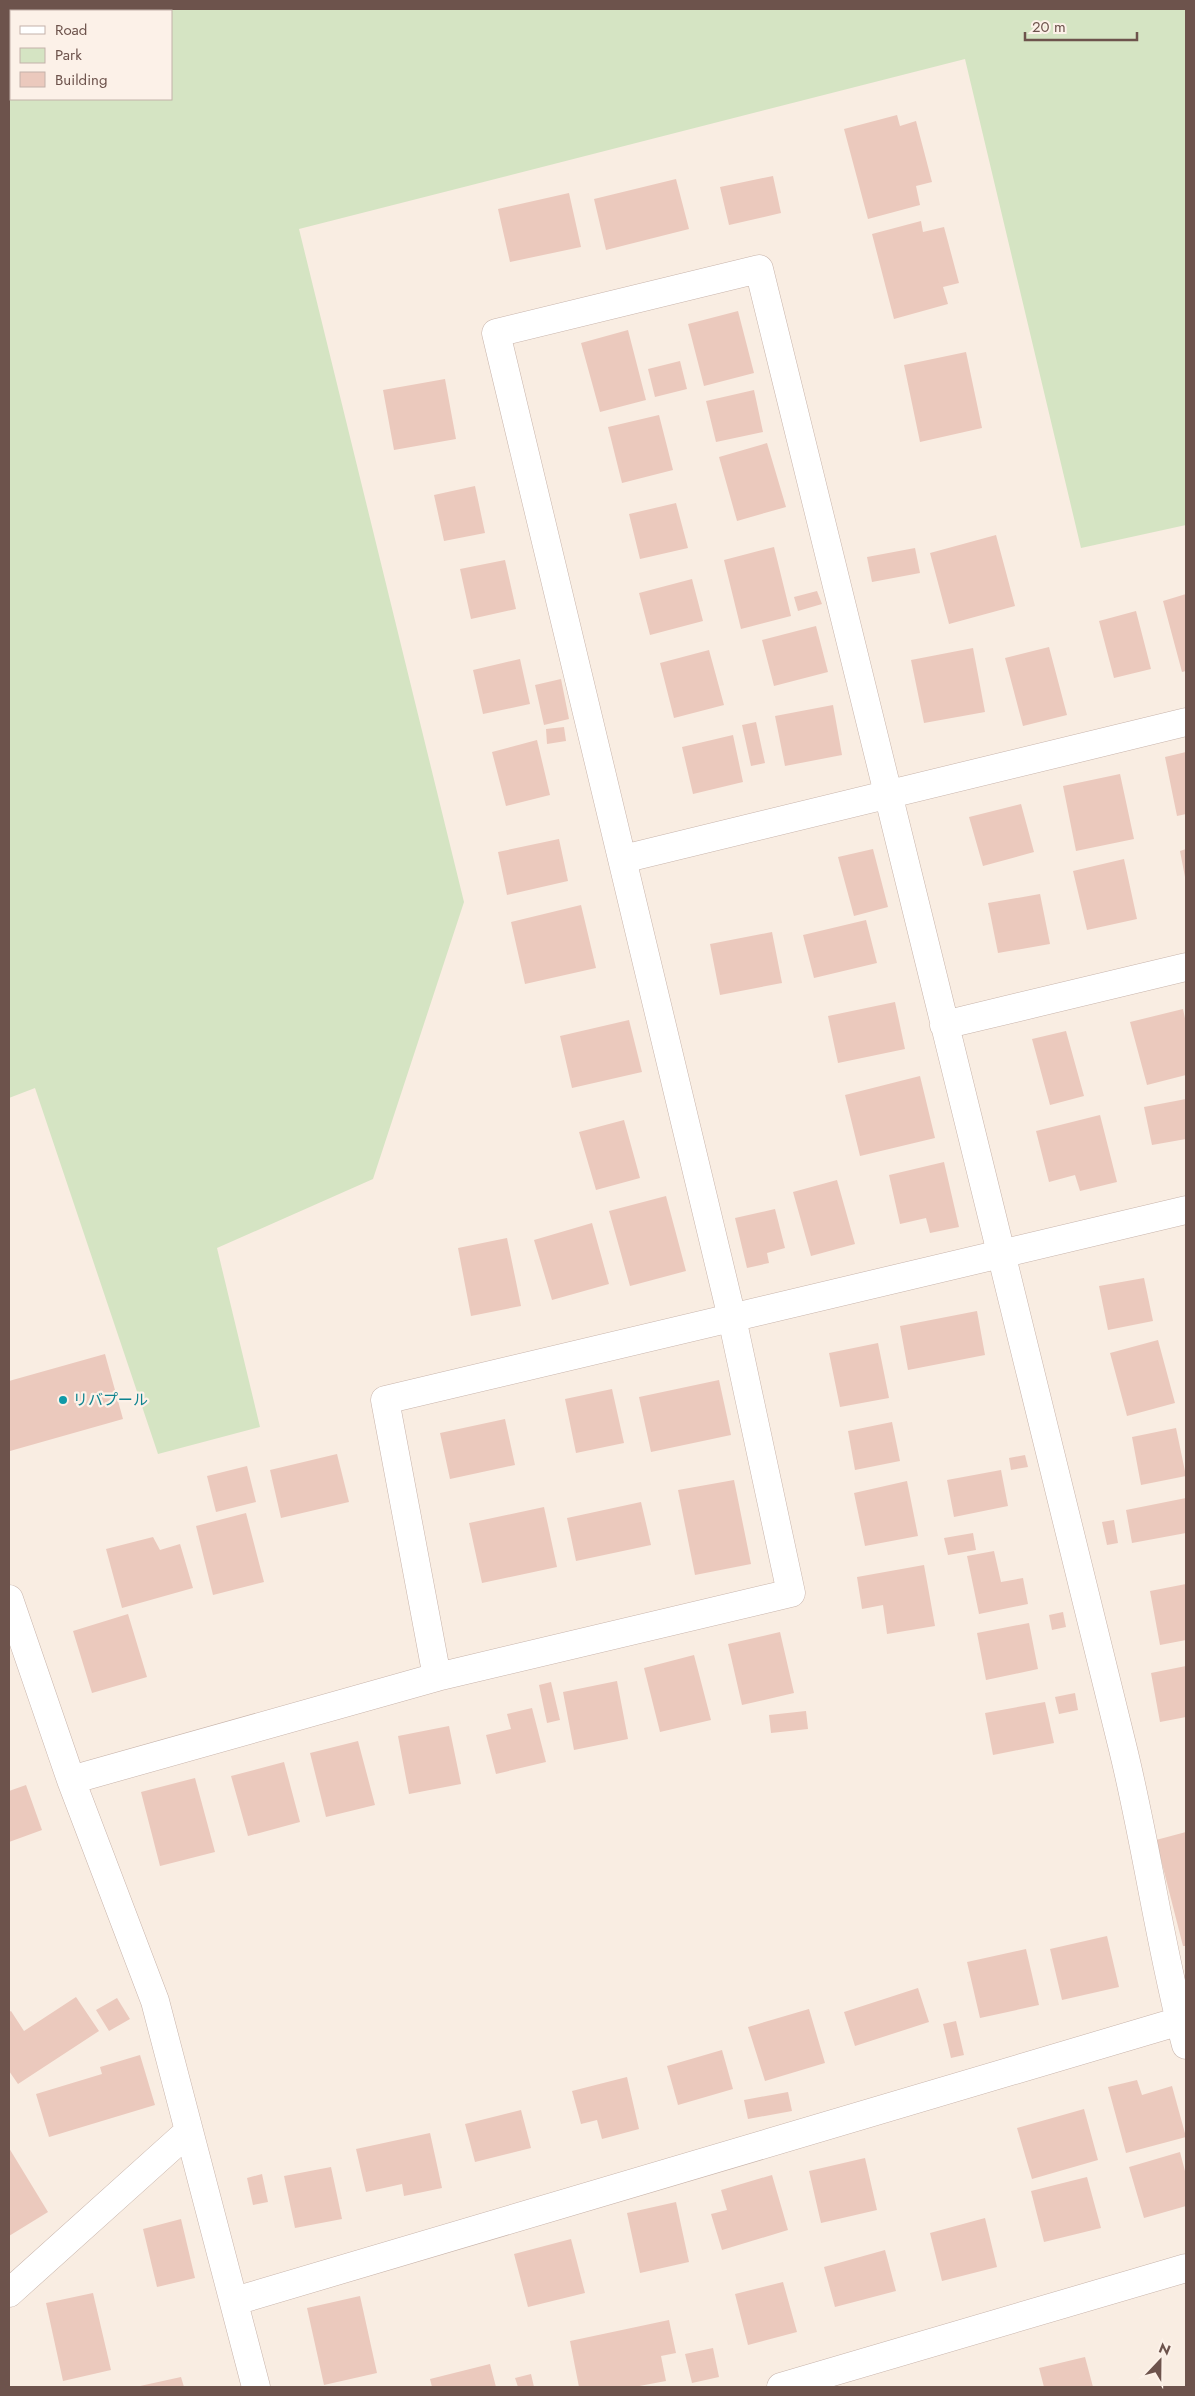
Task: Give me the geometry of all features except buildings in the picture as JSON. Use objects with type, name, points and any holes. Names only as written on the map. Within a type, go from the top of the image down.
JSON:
[{"type":"street","points":[[71,1780],[437,1677],[791,1592],[732,1318],[496,333],[759,269],[890,793],[1000,1255],[1136,1801],[1183,2033],[235,2301]]},
{"type":"street","points":[[623,859],[1186,722]]},
{"type":"street","points":[[944,1025],[1186,967]]},
{"type":"street","points":[[437,1677],[385,1400],[1186,1210]]},
{"type":"street","points":[[9,1599],[71,1780],[155,2001],[256,2387]]},
{"type":"street","points":[[9,2293],[188,2132]]},
{"type":"street","points":[[782,2387],[1186,2268]]},
{"type":"green space","points":[[9,9],[1186,9],[1186,525],[1081,548],[965,59],[299,229],[464,902],[373,1179],[217,1248],[260,1427],[158,1454],[35,1088],[9,1098]]},
{"type":"place","name":"リバプール","points":[[63,1400]]}]
